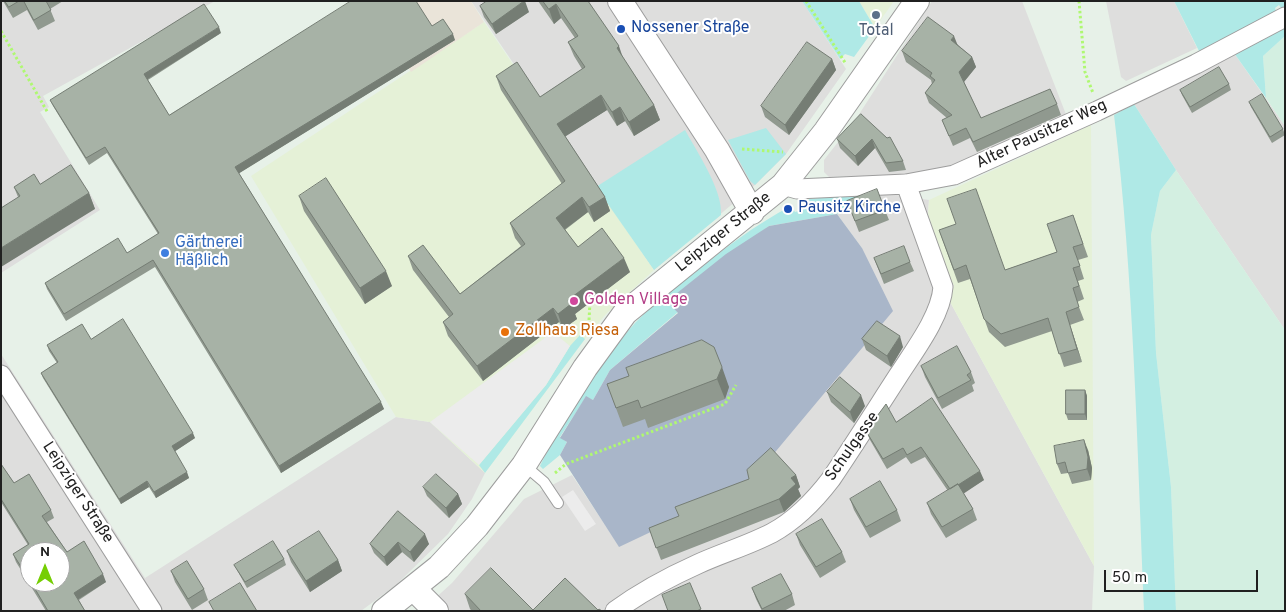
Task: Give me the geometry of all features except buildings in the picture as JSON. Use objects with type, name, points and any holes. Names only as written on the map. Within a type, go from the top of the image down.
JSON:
[{"type":"street","points":[[620,1],[717,150],[752,212]]},
{"type":"street","name":"Leipziger Straße","points":[[384,611],[414,589],[461,545],[524,465],[585,368],[626,313],[783,185],[826,131],[917,1]]},
{"type":"street","name":"Alter Pausitzer Weg","points":[[783,185],[797,188],[906,184],[954,175],[1098,111],[1285,18]]},
{"type":"street","name":"Schulgasse","points":[[615,611],[634,597],[697,564],[772,532],[793,519],[817,497],[831,479],[885,399],[922,338],[940,305],[943,294],[943,287],[906,184]]},
{"type":"street","name":"Leipziger Straße","points":[[1,375],[152,611]]},
{"type":"street","points":[[414,589],[436,611]]},
{"type":"lane","points":[[524,465],[544,482],[558,503]]},
{"type":"path","points":[[806,1],[860,82]]},
{"type":"path","points":[[1079,1],[1085,72],[1098,111]]},
{"type":"path","points":[[1,31],[48,112]]},
{"type":"path","points":[[717,150],[731,148],[786,152],[800,163]]},
{"type":"path","points":[[589,320],[590,302]]},
{"type":"path","points":[[544,482],[566,464],[725,404],[736,385]]},
{"type":"shaded area","points":[[1,1],[215,1],[43,96],[49,107],[40,112],[100,210],[1,273]]},
{"type":"shaded area","points":[[368,1],[471,1],[484,22],[411,72]]},
{"type":"shaded area","points":[[471,1],[802,1],[846,69],[786,154],[755,185],[654,270]]},
{"type":"shaded area","points":[[802,1],[859,1],[875,28],[854,57],[845,54],[840,59]]},
{"type":"shaded area","name":"Total","points":[[859,1],[894,1],[875,28]]},
{"type":"shaded area","points":[[932,1],[1022,1],[1067,117],[930,174],[829,177],[824,172],[824,160],[856,119]]},
{"type":"shaded area","points":[[1106,1],[1174,1],[1197,48],[1126,81],[1121,77]]},
{"type":"shaded area","points":[[1174,1],[1285,1],[1285,7],[1282,9],[1279,5],[1275,8],[1276,11],[1199,51]]},
{"type":"shaded area","points":[[484,22],[654,270],[606,314],[585,339],[485,473],[430,422],[396,417],[251,176]]},
{"type":"shaded area","points":[[1285,26],[1285,36],[1263,56],[1266,98],[1234,53]]},
{"type":"shaded area","points":[[1285,36],[1285,126],[1266,98],[1263,56]]},
{"type":"shaded area","points":[[1234,53],[1285,126],[1285,330],[1176,170],[1134,104]]},
{"type":"shaded area","points":[[1134,104],[1176,170],[1160,191],[1151,235],[1156,353],[1171,487],[1176,611],[1144,611],[1130,300],[1121,177],[1114,115]]},
{"type":"shaded area","points":[[1091,125],[1094,566],[949,300],[954,285],[949,281],[928,214],[929,200]]},
{"type":"shaded area","points":[[766,128],[786,154],[755,185],[750,181],[728,140]]},
{"type":"shaded area","points":[[685,130],[714,183],[721,205],[721,215],[654,270],[596,187]]},
{"type":"shaded area","points":[[1176,170],[1285,330],[1285,611],[1176,611],[1171,487],[1156,353],[1151,235],[1160,191]]},
{"type":"shaded area","points":[[877,192],[929,200],[928,214],[949,281],[954,285],[949,300],[1094,566],[1092,611],[421,611],[452,583],[524,499],[572,475],[619,546],[862,248],[837,214]]},
{"type":"shaded area","points":[[877,192],[837,214],[769,226],[667,301],[678,312],[610,370],[593,400],[586,397],[560,437],[567,442],[560,455],[543,469],[540,466],[560,428],[599,367],[628,331],[660,300],[740,238],[791,206],[795,212],[811,207],[809,199]]},
{"type":"shaded area","points":[[837,214],[862,248],[893,311],[746,487],[619,547],[560,455],[567,442],[560,438],[586,396],[593,400],[610,370],[678,313],[667,301],[726,254],[769,226]]},
{"type":"shaded area","points":[[553,332],[570,346],[546,385],[479,465],[430,422]]},
{"type":"shaded area","points":[[580,335],[585,339],[485,473],[479,465],[546,385],[570,346]]},
{"type":"shaded area","points":[[1,354],[145,578],[396,417],[430,422],[485,473],[472,499],[448,534],[397,584],[361,611],[1,611]]},
{"type":"shaded area","points":[[573,490],[596,524],[585,531],[562,497]]},
{"type":"place","name":"Total","points":[[876,15]]},
{"type":"place","name":"Nossener Straße","points":[[621,29]]},
{"type":"place","name":"Pausitz Kirche","points":[[788,209]]},
{"type":"place","name":"Gärtnerei Häßlich","points":[[165,253]]},
{"type":"place","name":"Golden Village","points":[[574,301]]},
{"type":"place","name":"Zollhaus Riesa","points":[[505,332]]}]
